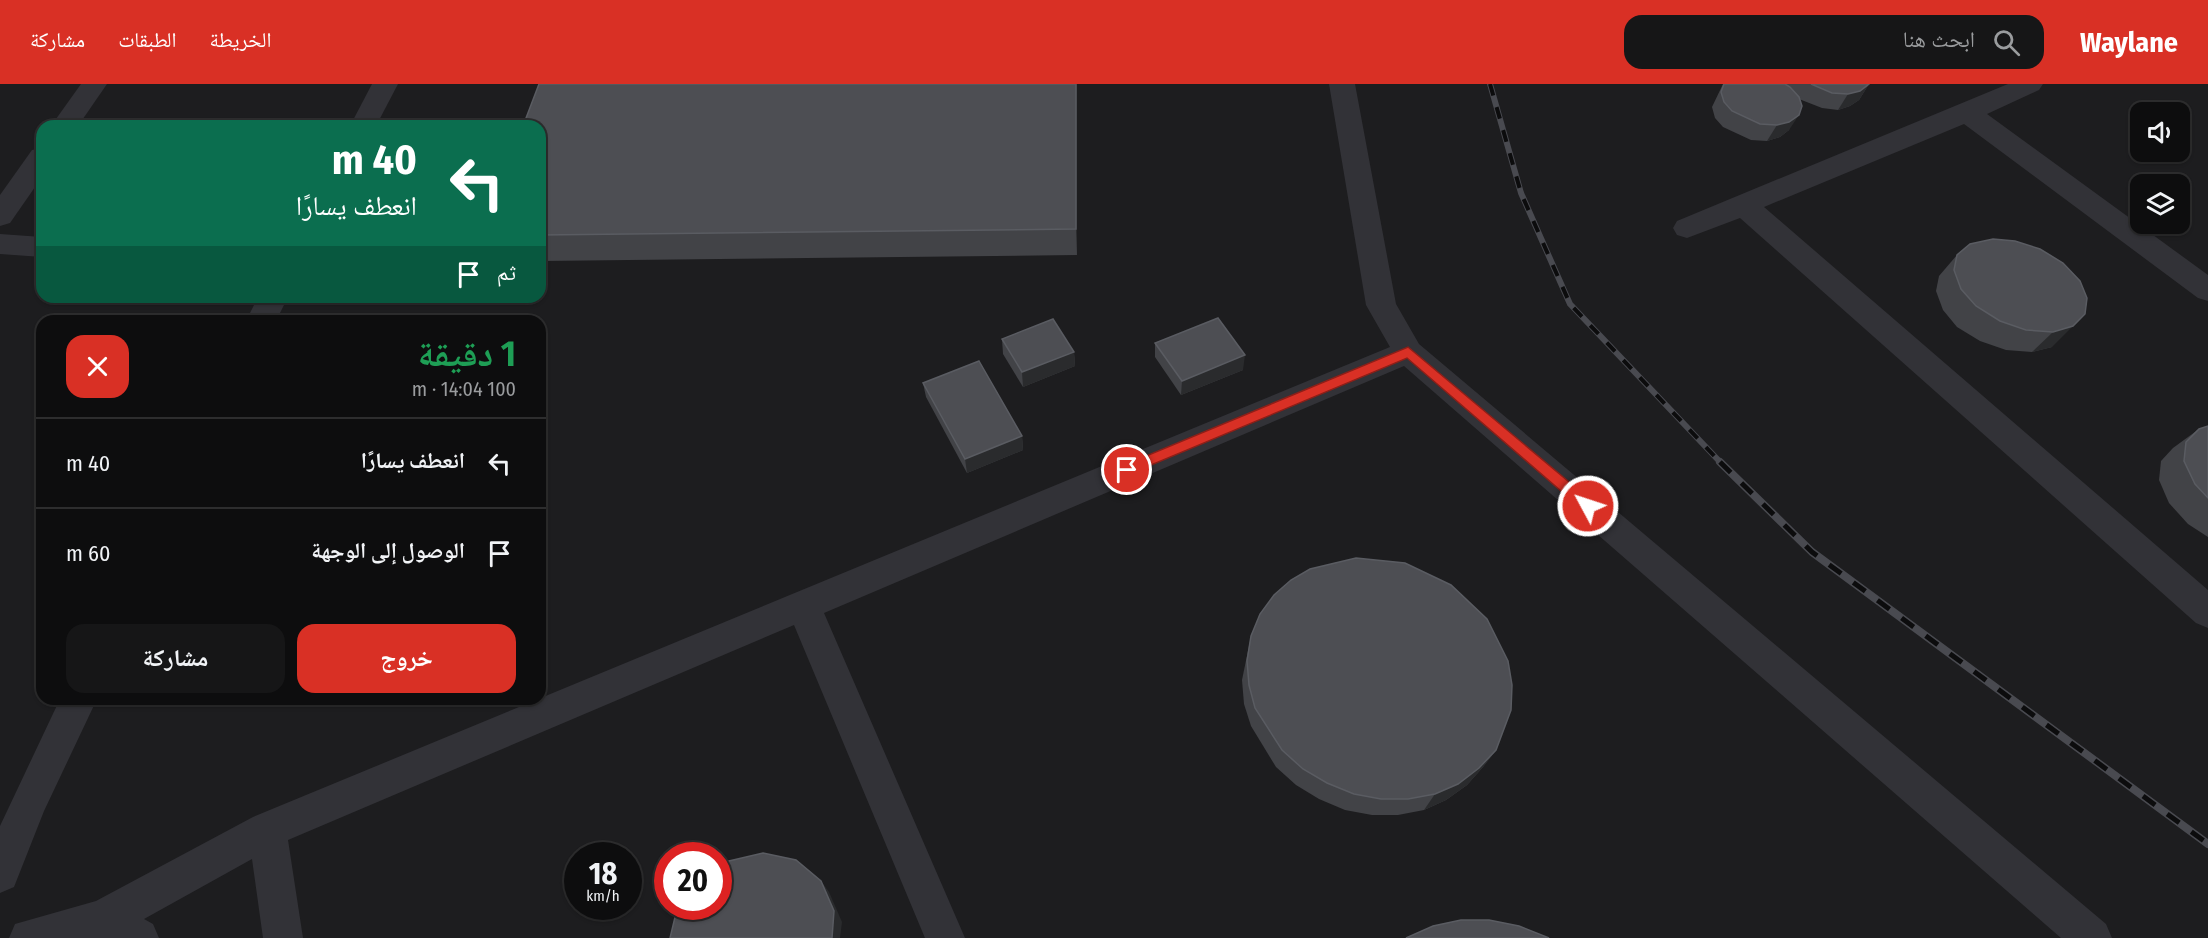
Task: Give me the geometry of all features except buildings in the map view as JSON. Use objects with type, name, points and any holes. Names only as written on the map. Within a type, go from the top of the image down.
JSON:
[{"type":"street","points":[[68,120],[94,84]]},
{"type":"street","points":[[366,120],[385,84]]},
{"type":"street","points":[[1342,84],[1381,305],[1408,352],[2092,938]]},
{"type":"street","points":[[1687,228],[1967,113],[2030,84]]},
{"type":"street","points":[[1967,113],[2208,290]]},
{"type":"street","points":[[0,216],[36,166]]},
{"type":"street","points":[[1742,204],[2208,612]]},
{"type":"street","points":[[0,244],[36,246]]},
{"type":"street","points":[[29,938],[102,920],[267,830],[1408,352]]},
{"type":"street","points":[[803,605],[945,938]]},
{"type":"street","points":[[0,873],[29,802],[76,705]]},
{"type":"street","points":[[267,830],[283,938]]},
{"type":"street","points":[[102,920],[139,938]]},
{"type":"shaded area","points":[[0,84],[2208,84],[2208,938],[0,938]]},
{"type":"railway","points":[[1490,84],[1521,193],[1570,304],[1721,463]]},
{"type":"railway","points":[[1721,463],[1812,552],[2208,844]]},
{"type":"route","points":[[1127,470],[1408,352],[1588,506]]}]
